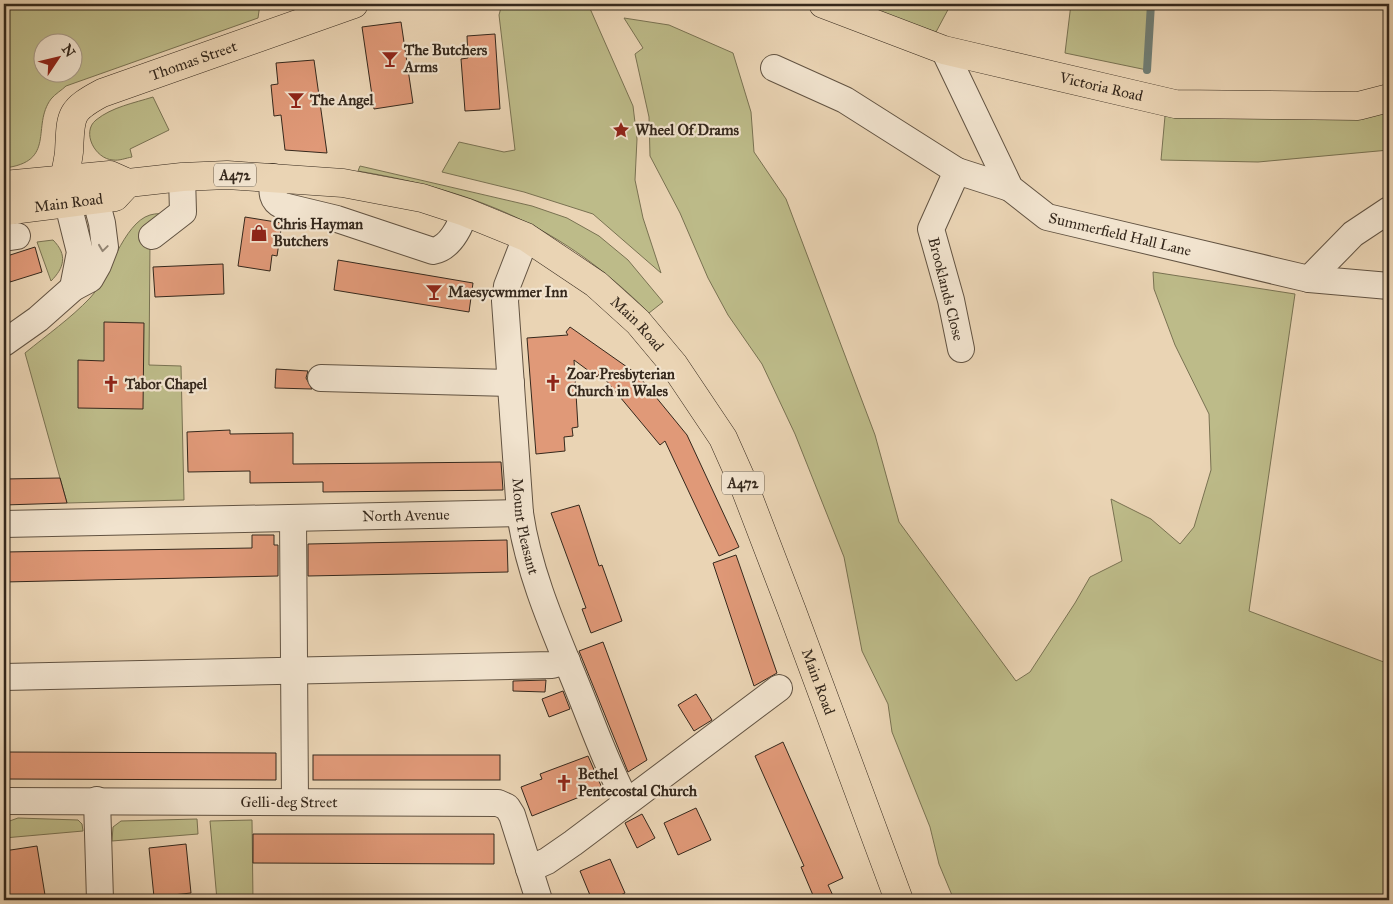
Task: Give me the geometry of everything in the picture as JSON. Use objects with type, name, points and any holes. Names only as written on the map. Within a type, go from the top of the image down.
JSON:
[{"type":"main road","name":"Thomas Street","points":[[79,190],[69,152],[69,127],[74,114],[90,100],[102,93],[354,4]]},
{"type":"main road","name":"Victoria Road","points":[[823,4],[944,50],[1175,104],[1358,106],[1389,98]]},
{"type":"main road","name":"Main Road","points":[[4,211],[79,190],[110,175],[128,183],[182,177],[227,175],[343,183],[422,198],[465,212],[526,237],[596,284],[638,322],[674,365],[723,438],[743,483],[792,611],[899,900]]},
{"type":"main road","name":"Main Road","points":[[4,185],[79,190]]},
{"type":"street","name":"Summerfield Hall Lane","points":[[944,50],[1010,188],[1047,218],[1309,279],[1389,286]]},
{"type":"street","points":[[774,68],[845,100],[957,171],[1010,188]]},
{"type":"street","name":"Brooklands Close","points":[[957,171],[931,229],[951,300],[961,349]]},
{"type":"street","points":[[152,236],[183,212],[182,177]]},
{"type":"street","points":[[273,177],[272,194],[276,203],[337,218],[434,251],[442,250],[460,225],[465,212]]},
{"type":"street","points":[[4,343],[38,319],[73,288],[90,279],[98,265],[105,247],[79,190]]},
{"type":"street","points":[[1309,279],[1353,234],[1389,210]]},
{"type":"street","name":"Mount Pleasant","points":[[526,237],[507,286],[506,301],[520,513],[530,563],[567,661],[626,801]]},
{"type":"street","points":[[321,378],[511,383]]},
{"type":"street","name":"North Avenue","points":[[4,524],[520,513]]},
{"type":"street","points":[[293,518],[295,801]]},
{"type":"street","points":[[4,677],[552,665],[567,661]]},
{"type":"street","points":[[530,869],[547,861],[573,843],[626,801],[778,688]]},
{"type":"street","points":[[96,800],[100,900]]},
{"type":"street","name":"Gelli-deg Street","points":[[4,801],[498,803],[507,808],[512,815],[539,900]]},
{"type":"shaded area","points":[[4,4],[260,4],[258,18],[82,80],[82,32],[32,32],[32,82],[77,82],[66,86],[51,99],[45,109],[37,151],[31,158],[20,164],[4,168]]},
{"type":"shaded area","points":[[502,4],[588,4],[633,106],[637,139],[635,180],[643,218],[661,273],[593,214],[524,192],[442,172],[459,142],[504,152],[515,150],[499,15]]},
{"type":"shaded area","points":[[855,4],[951,4],[936,32]]},
{"type":"shaded area","points":[[1071,4],[1170,4],[1169,6],[1150,7],[1147,70],[1065,53]]},
{"type":"shaded area","points":[[624,18],[669,25],[733,53],[751,112],[754,152],[786,199],[875,435],[899,522],[1016,681],[1030,672],[1090,577],[1122,561],[1111,499],[1151,519],[1180,544],[1194,527],[1211,470],[1209,414],[1175,345],[1154,289],[1153,272],[1295,294],[1249,611],[1389,664],[1389,900],[954,900],[939,864],[930,827],[892,732],[888,704],[862,651],[844,557],[795,434],[762,364],[728,315],[708,278],[680,213],[650,156],[649,117],[635,54],[643,48]]},
{"type":"shaded area","points":[[153,97],[169,130],[130,149],[132,157],[115,160],[101,155],[92,144],[90,138],[92,125],[96,120],[116,109]]},
{"type":"shaded area","points":[[1389,107],[1389,150],[1258,162],[1161,160],[1165,116],[1312,118]]},
{"type":"shaded area","points":[[360,166],[532,206],[567,218],[599,236],[628,260],[663,302],[649,313],[617,283],[584,257],[516,217],[480,202],[442,190],[401,179],[358,171]]},
{"type":"shaded area","points":[[169,213],[150,243],[149,365],[181,366],[184,500],[67,503],[25,353],[90,298],[104,278],[124,240],[140,220],[152,214]]},
{"type":"shaded area","points":[[53,240],[61,251],[63,261],[59,271],[51,281],[37,242]]},
{"type":"shaded area","points":[[18,818],[78,820],[82,824],[83,831],[4,838],[4,823]]},
{"type":"shaded area","points":[[197,819],[198,834],[112,841],[113,827],[121,821]]},
{"type":"shaded area","points":[[252,820],[253,900],[217,900],[210,821]]},
{"type":"building","points":[[401,22],[413,103],[374,109],[362,27]]},
{"type":"building","points":[[495,34],[500,109],[465,111],[461,59],[468,58],[467,36]]},
{"type":"building","name":"The Angel","points":[[314,60],[327,153],[285,150],[281,115],[274,116],[271,85],[278,84],[276,63]]},
{"type":"building","points":[[245,217],[282,223],[277,256],[272,255],[270,271],[238,266]]},
{"type":"building","points":[[35,247],[42,272],[10,282],[4,257]]},
{"type":"building","points":[[338,260],[473,283],[469,312],[334,290]]},
{"type":"building","points":[[223,264],[224,294],[155,297],[153,267]]},
{"type":"building","name":"Tabor Chapel","points":[[104,322],[144,323],[143,409],[78,408],[78,360],[104,361]]},
{"type":"building","points":[[570,327],[637,374],[687,435],[739,547],[719,556],[665,441],[660,445],[600,373],[597,377],[574,360],[578,427],[572,428],[573,436],[564,437],[565,451],[536,454],[527,338],[568,335],[566,332]]},
{"type":"building","points":[[276,369],[308,371],[306,378],[312,389],[275,388]]},
{"type":"building","points":[[230,430],[230,434],[293,433],[293,464],[501,462],[503,490],[323,492],[323,482],[250,483],[250,471],[188,472],[187,432]]},
{"type":"building","points":[[60,478],[67,503],[4,505],[4,479]]},
{"type":"building","points":[[579,505],[599,566],[602,565],[622,621],[591,633],[582,609],[586,608],[551,513]]},
{"type":"building","points":[[252,535],[274,535],[274,545],[278,545],[278,576],[4,582],[4,552],[252,548]]},
{"type":"building","points":[[507,540],[508,572],[308,576],[308,544]]},
{"type":"building","points":[[736,555],[777,673],[754,686],[713,563]]},
{"type":"building","points":[[603,642],[647,760],[628,772],[579,651]]},
{"type":"building","points":[[546,680],[545,692],[513,691],[513,681]]},
{"type":"building","points":[[563,691],[570,709],[549,717],[542,699]]},
{"type":"building","points":[[696,694],[712,720],[694,731],[678,705]]},
{"type":"building","points":[[783,742],[843,878],[828,885],[835,900],[815,900],[801,867],[804,866],[755,756]]},
{"type":"building","points":[[4,752],[276,753],[276,780],[4,779]]},
{"type":"building","points":[[313,755],[500,755],[500,780],[313,780]]},
{"type":"building","name":"Bethel Pentecostal Church","points":[[588,756],[602,788],[532,816],[521,787],[542,779],[540,774]]},
{"type":"building","points":[[696,808],[711,840],[678,855],[664,823]]},
{"type":"building","points":[[642,814],[655,838],[637,848],[625,823]]},
{"type":"building","points":[[253,834],[494,834],[494,864],[253,863]]},
{"type":"building","points":[[186,844],[191,893],[154,897],[149,848]]},
{"type":"building","points":[[37,846],[45,895],[8,900],[4,851]]},
{"type":"building","points":[[610,859],[625,893],[609,900],[592,900],[580,871]]},
{"type":"waterway","points":[[1147,70],[1151,4]]},
{"type":"place","name":"The Butchers Arms","points":[[390,59]]},
{"type":"place","name":"The Angel","points":[[296,100]]},
{"type":"place","name":"Wheel Of Drams","points":[[621,130]]},
{"type":"place","name":"Chris Hayman Butchers","points":[[259,233]]},
{"type":"place","name":"Maesycwmmer Inn","points":[[434,292]]},
{"type":"place","name":"Zoar Presbyterian Church in Wales","points":[[553,383]]},
{"type":"place","name":"Tabor Chapel","points":[[111,384]]},
{"type":"place","name":"Bethel Pentecostal Church","points":[[564,783]]}]
